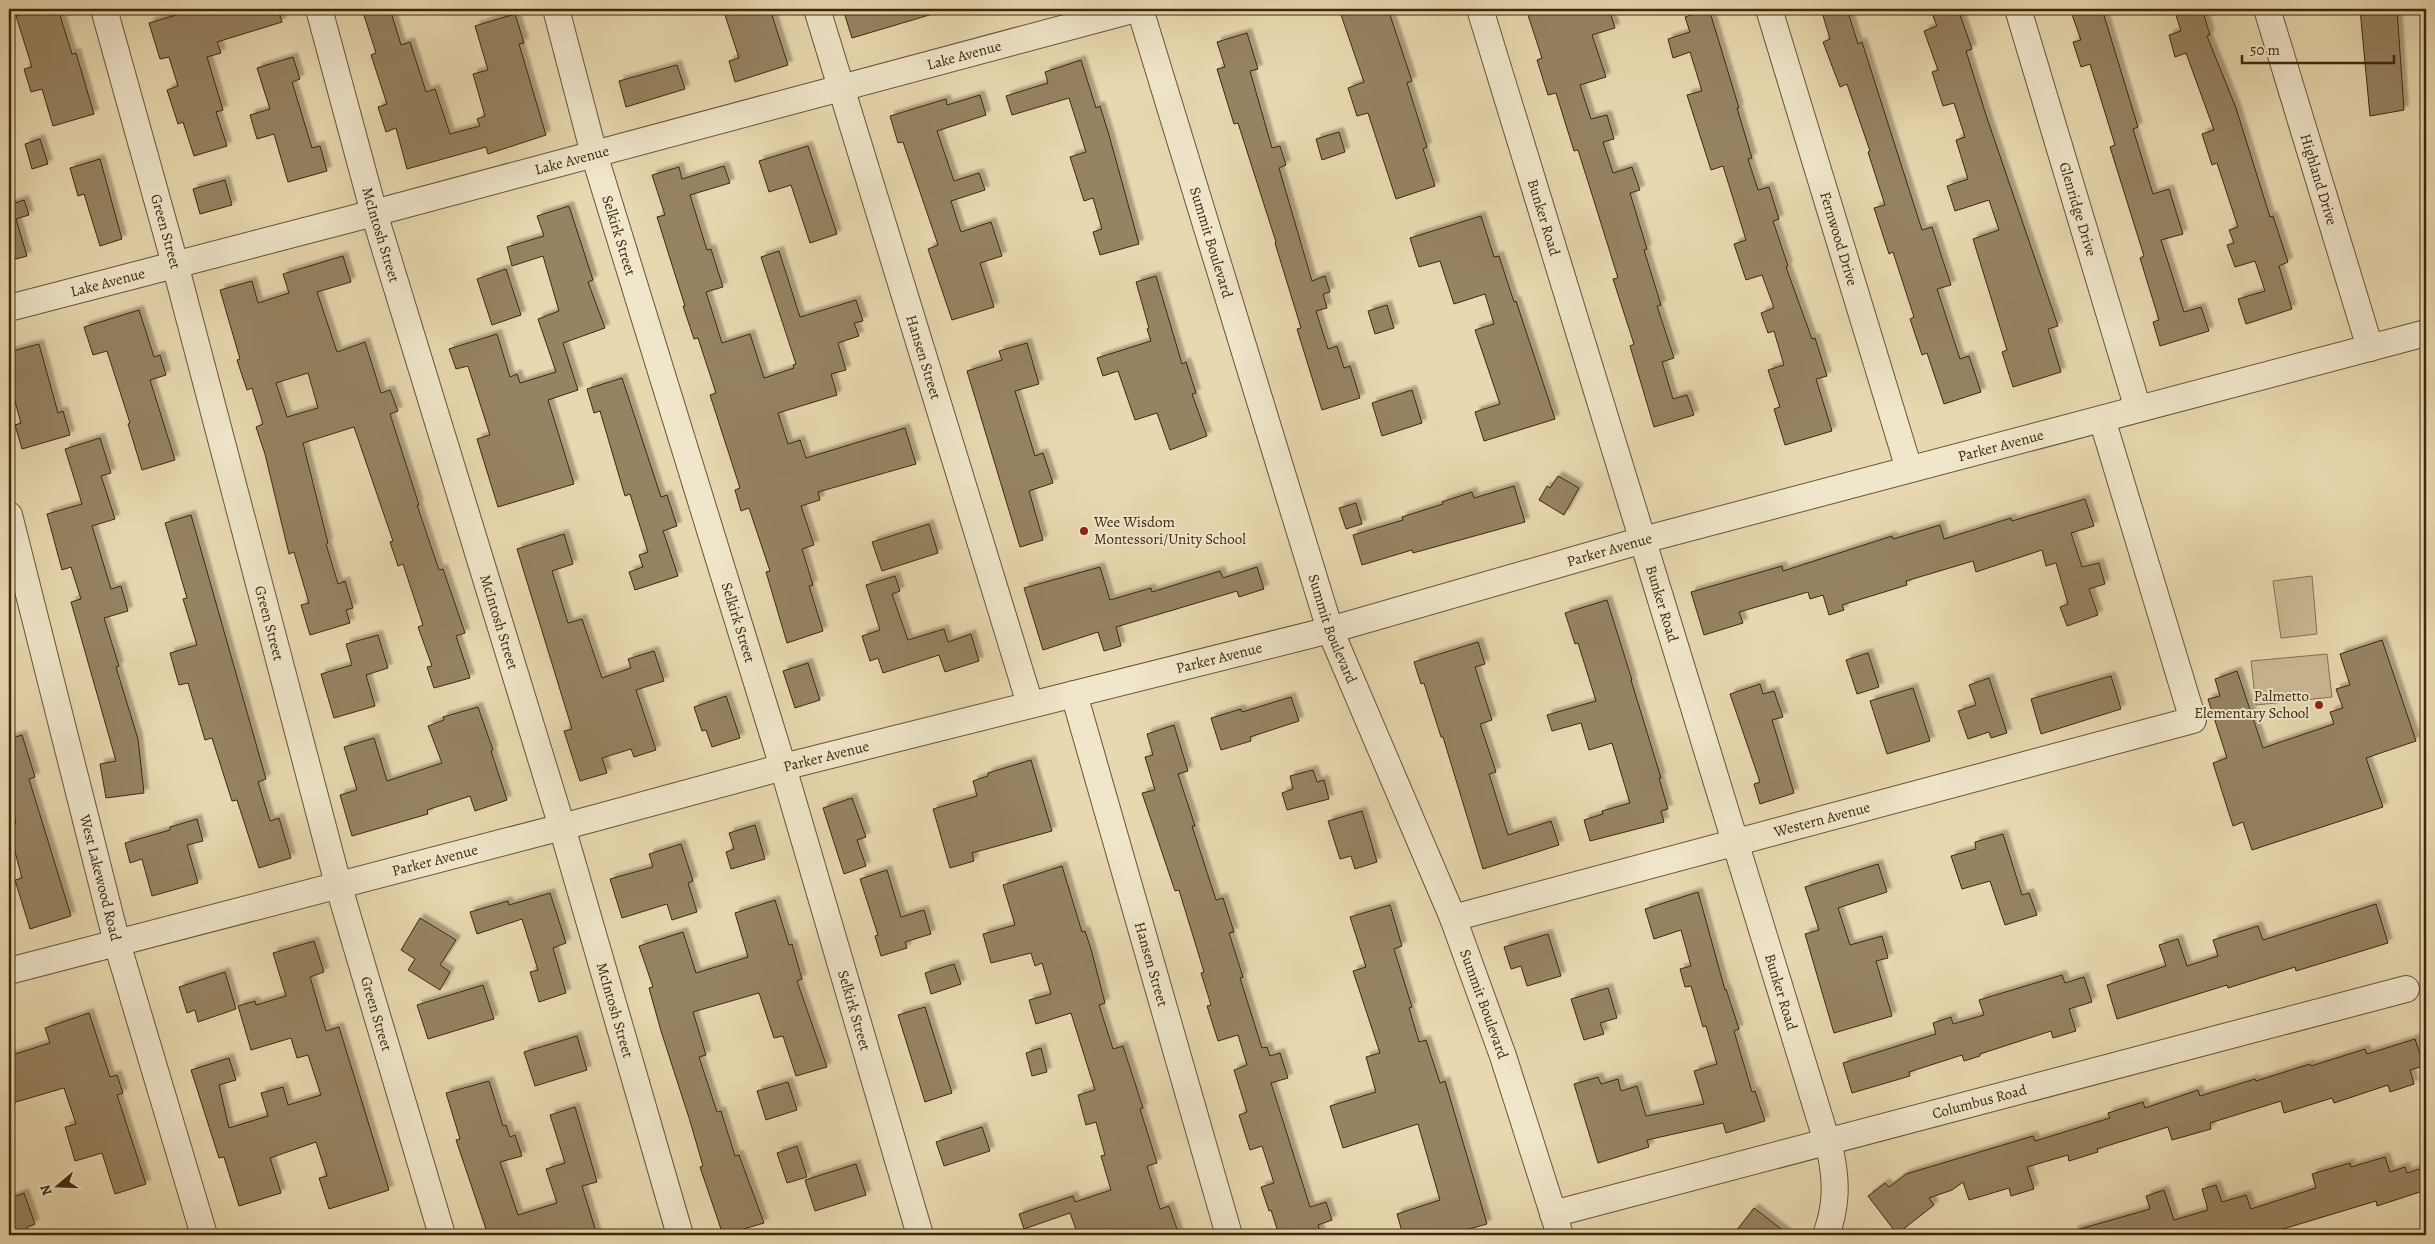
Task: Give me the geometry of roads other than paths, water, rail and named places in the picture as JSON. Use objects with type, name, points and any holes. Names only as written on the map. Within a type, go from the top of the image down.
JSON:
[{"type":"street","name":"Green Street","points":[[104,9],[175,264],[338,884],[442,1235]]},
{"type":"street","name":"McIntosh Street","points":[[319,9],[374,213],[562,827],[680,1235]]},
{"type":"street","name":"Selkirk Street","points":[[556,9],[594,154],[783,767],[920,1235]]},
{"type":"street","name":"Hansen Street","points":[[817,9],[1030,704]]},
{"type":"street","name":"Lake Avenue","points":[[9,308],[374,213],[1138,9]]},
{"type":"street","name":"Summit Boulevard","points":[[1138,9],[1330,630],[1453,918],[1503,1056],[1557,1224]]},
{"type":"street","name":"Bunker Road","points":[[1480,9],[1831,1156],[1836,1185],[1833,1215],[1826,1235]]},
{"type":"street","name":"Fernwood Drive","points":[[1769,9],[1909,470]]},
{"type":"street","name":"Glenridge Drive","points":[[2018,9],[2138,409]]},
{"type":"street","name":"Highland Drive","points":[[2267,9],[2370,348]]},
{"type":"street","name":"Parker Avenue","points":[[9,971],[562,827],[783,767],[1330,630],[1643,540],[2426,333]]},
{"type":"street","name":"Western Avenue","points":[[1453,918],[2193,720],[2102,419]]},
{"type":"street","name":"West Lakewood Road","points":[[9,515],[117,943],[204,1235]]},
{"type":"street","name":"Hansen Street","points":[[1074,694],[1229,1235]]},
{"type":"street","name":"Columbus Road","points":[[1557,1224],[1826,1142],[2406,989]]},
{"type":"place","name":"Wee Wisdom Montessori/Unity School","points":[[1084,531]]},
{"type":"place","name":"Palmetto Elementary School","points":[[2319,705]]}]
